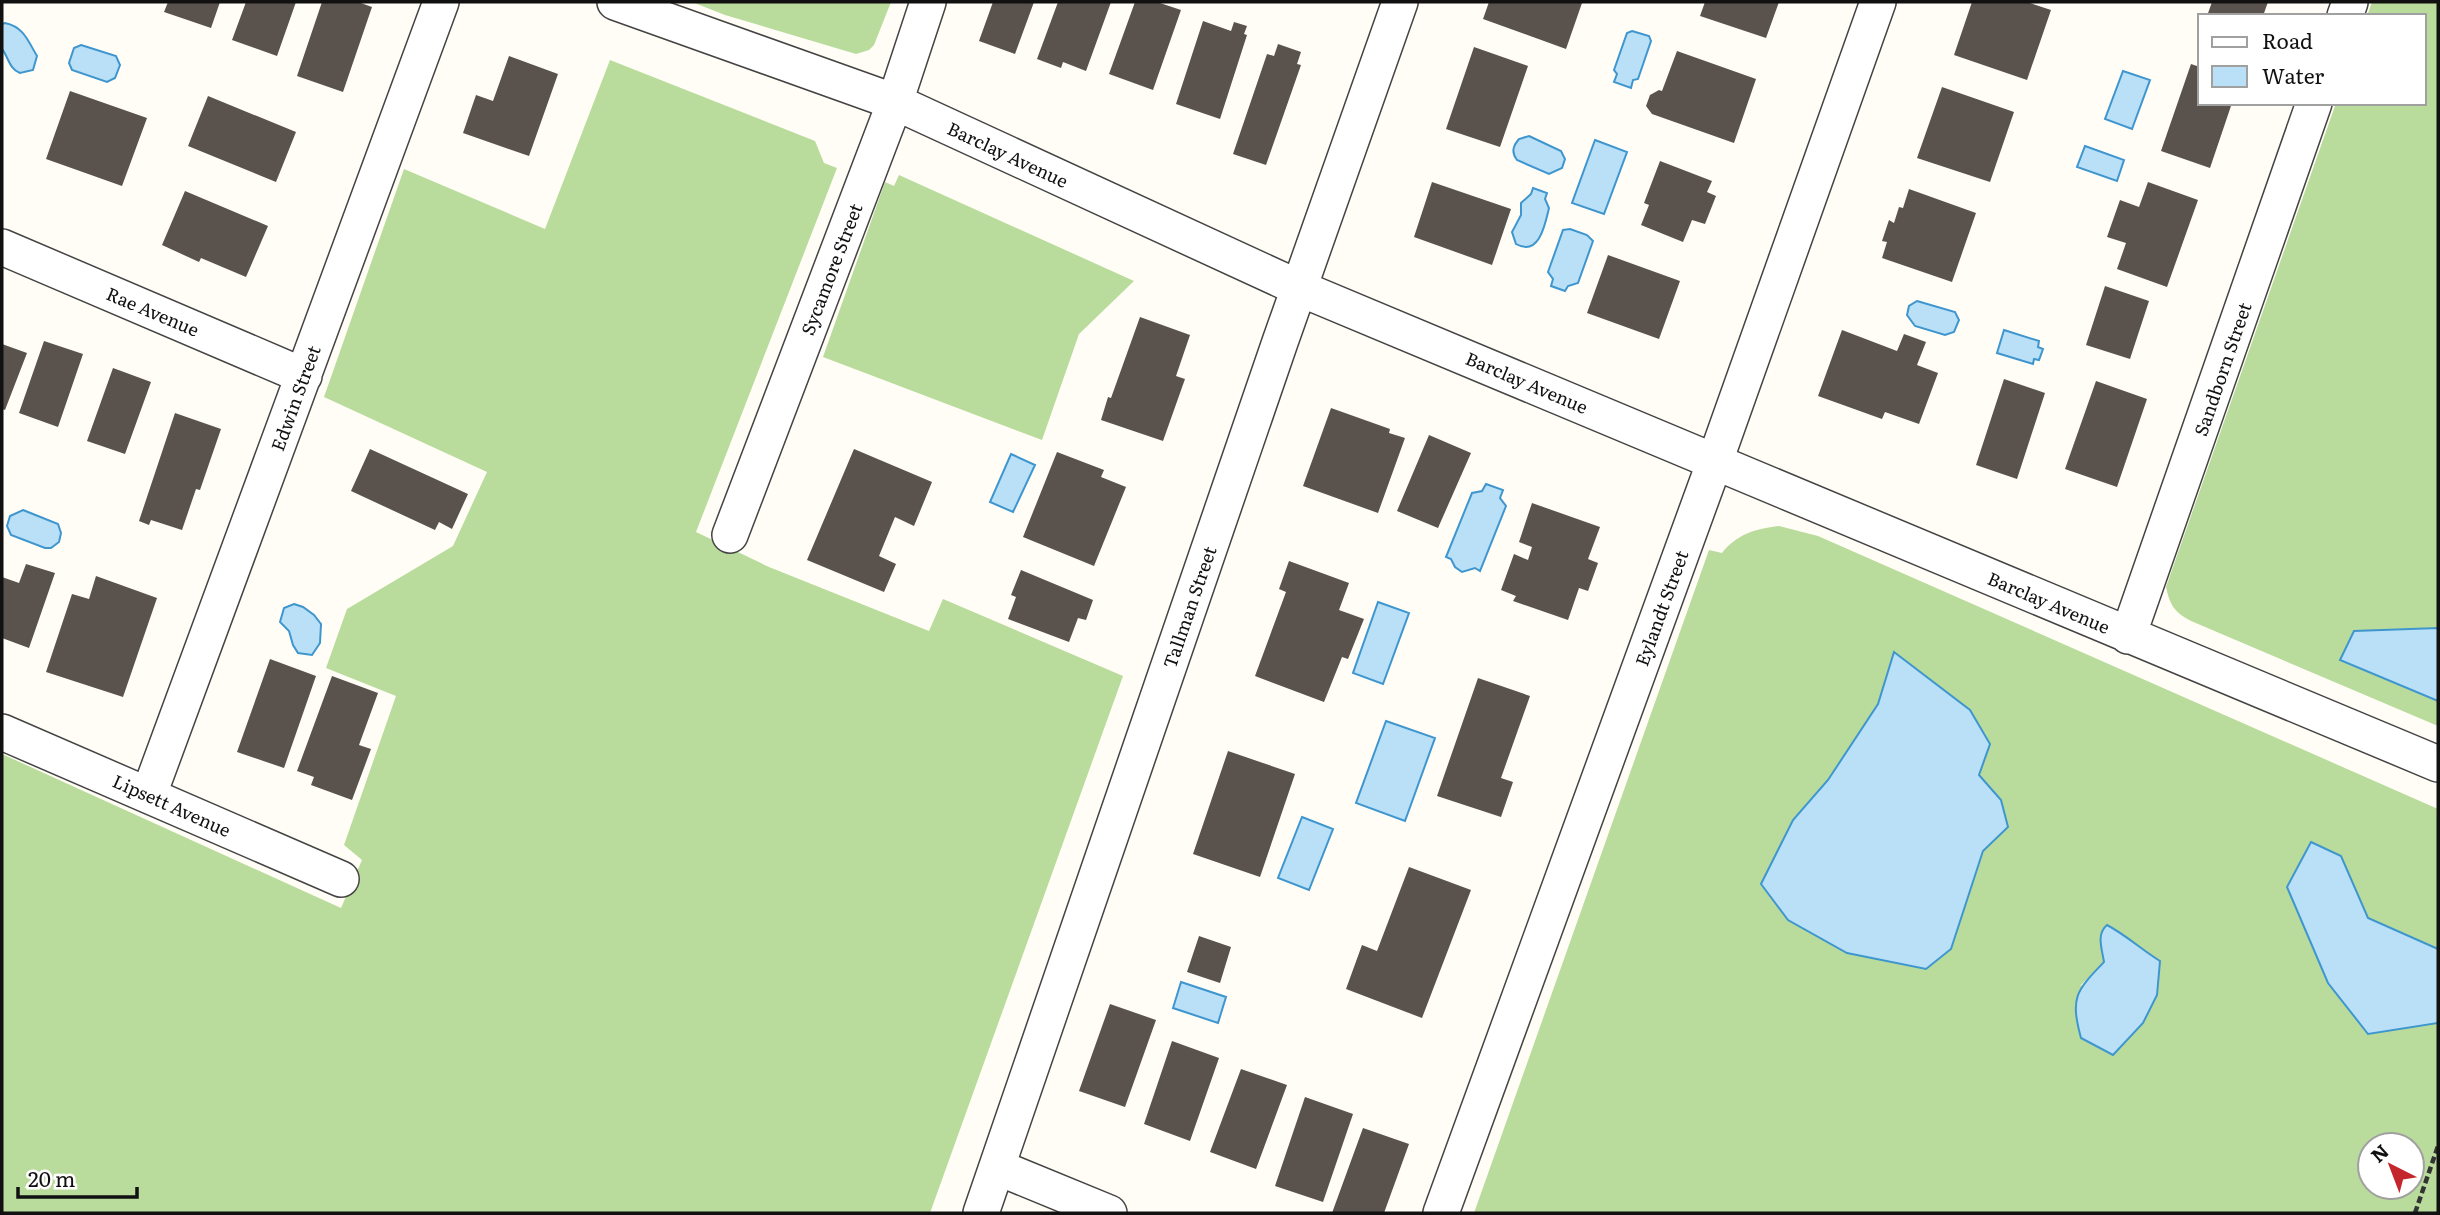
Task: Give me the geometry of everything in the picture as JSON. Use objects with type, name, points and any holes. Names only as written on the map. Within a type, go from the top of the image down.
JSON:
[{"type":"street","name":"Edwin Street","points":[[149,794],[441,2]]},
{"type":"street","name":"Barclay Avenue","points":[[615,2],[894,102],[1298,288],[2438,764]]},
{"type":"street","name":"Sycamore Street","points":[[730,535],[894,102],[928,2]]},
{"type":"street","name":"Tallman Street","points":[[981,1213],[1298,288],[1400,2]]},
{"type":"street","name":"Eylandt Street","points":[[1441,1213],[1715,461],[1878,2]]},
{"type":"street","name":"Sandborn Street","points":[[2129,636],[2314,105]]},
{"type":"street","name":"Rae Avenue","points":[[2,247],[304,376]]},
{"type":"street","name":"Lipsett Avenue","points":[[2,732],[341,879]]},
{"type":"street","points":[[997,1167],[1109,1213]]},
{"type":"path","points":[[2415,1213],[2438,1146]]},
{"type":"green space","points":[[692,2],[891,2],[874,45],[869,50],[856,54],[725,15]]},
{"type":"green space","points":[[2372,2],[2438,2],[2438,628],[2354,631],[2340,660],[2438,701],[2438,726],[2191,621],[2174,607],[2166,587],[2335,105],[2426,105],[2426,14],[2368,14]]},
{"type":"green space","points":[[610,60],[815,141],[824,163],[837,168],[696,532],[769,567],[929,631],[943,599],[1123,676],[930,1213],[2,1213],[2,754],[341,908],[362,860],[344,845],[396,696],[326,668],[347,609],[453,546],[487,472],[324,397],[404,169],[545,229]]},
{"type":"green space","points":[[899,175],[1134,281],[1079,334],[1042,440],[823,357],[885,182],[894,186]]},
{"type":"green space","points":[[1779,526],[1818,536],[2438,809],[2438,949],[2368,918],[2341,856],[2312,842],[2287,887],[2368,1034],[2438,1023],[2438,1213],[1474,1213],[1709,550],[1722,553],[1740,537]],"holes":[[[1894,652],[1990,744],[1979,775],[2001,800],[1951,949],[1926,969],[1847,953],[1788,920],[1793,820],[1828,780],[1878,704]],[[2120,932],[2160,962],[2080,986],[2104,962]]]},
{"type":"water","points":[[2,24],[17,28],[28,40],[37,56],[33,70],[20,73],[11,65],[2,49]]},
{"type":"water","points":[[1632,31],[1649,36],[1651,41],[1638,79],[1633,80],[1631,88],[1614,82],[1617,74],[1614,70],[1627,33]]},
{"type":"water","points":[[81,45],[116,56],[120,65],[115,78],[107,82],[72,70],[69,63],[74,48]]},
{"type":"water","points":[[2123,71],[2150,80],[2132,129],[2105,119]]},
{"type":"water","points":[[1529,136],[1561,151],[1565,159],[1562,168],[1549,174],[1517,160],[1513,152],[1515,144],[1519,139]]},
{"type":"water","points":[[1595,140],[1627,152],[1604,214],[1572,203]]},
{"type":"water","points":[[2085,146],[2124,160],[2117,181],[2077,167]]},
{"type":"water","points":[[1533,188],[1547,193],[1545,199],[1549,208],[1540,237],[1535,243],[1524,247],[1516,244],[1512,232],[1521,215],[1521,203],[1531,194]]},
{"type":"water","points":[[1570,229],[1587,235],[1593,241],[1578,283],[1568,286],[1565,291],[1551,286],[1553,279],[1548,272],[1563,230]]},
{"type":"water","points":[[1917,301],[1955,312],[1959,320],[1954,332],[1945,335],[1915,326],[1907,315],[1909,306]]},
{"type":"water","points":[[2004,330],[2039,341],[2038,347],[2043,349],[2039,360],[2034,359],[2033,364],[1997,353]]},
{"type":"water","points":[[1011,454],[1035,465],[1013,512],[990,502]]},
{"type":"water","points":[[1486,484],[1503,490],[1500,498],[1506,506],[1480,571],[1475,568],[1462,572],[1446,557],[1472,493],[1482,491]]},
{"type":"water","points":[[23,510],[58,524],[61,533],[59,542],[51,548],[45,548],[11,535],[7,526],[10,516]]},
{"type":"water","points":[[1378,602],[1409,613],[1383,684],[1353,673]]},
{"type":"water","points":[[294,604],[314,615],[321,624],[320,643],[312,655],[298,653],[289,631],[280,622],[284,608]]},
{"type":"water","points":[[2438,628],[2438,701],[2340,660],[2354,631]]},
{"type":"water","points":[[1894,652],[1970,710],[1990,744],[1979,775],[2001,800],[2008,827],[1983,851],[1951,949],[1926,969],[1847,953],[1788,920],[1761,884],[1793,820],[1828,780],[1878,704]]},
{"type":"water","points":[[1386,721],[1435,738],[1405,821],[1356,803]]},
{"type":"water","points":[[1302,817],[1333,829],[1309,890],[1278,878]]},
{"type":"water","points":[[2311,842],[2341,856],[2368,918],[2438,949],[2438,1023],[2368,1034],[2328,983],[2287,887]]},
{"type":"water","points":[[2107,925],[2160,961],[2157,995],[2143,1023],[2113,1055],[2081,1038],[2076,1013],[2078,995],[2087,980],[2104,962],[2101,937]]},
{"type":"water","points":[[1181,982],[1226,997],[1218,1023],[1173,1008]]},
{"type":"building","points":[[168,2],[220,2],[211,28],[164,12]]},
{"type":"building","points":[[246,2],[296,2],[277,56],[232,40]]},
{"type":"building","points":[[322,2],[358,2],[372,7],[343,92],[297,76]]},
{"type":"building","points":[[993,2],[1034,2],[1015,54],[979,41]]},
{"type":"building","points":[[1058,2],[1111,2],[1086,71],[1063,62],[1061,68],[1037,59]]},
{"type":"building","points":[[1135,2],[1157,2],[1181,10],[1153,90],[1109,74]]},
{"type":"building","points":[[1489,2],[1582,3],[1566,49],[1483,19]]},
{"type":"building","points":[[1705,2],[1779,2],[1766,38],[1700,16]]},
{"type":"building","points":[[1972,2],[2027,2],[2051,10],[2027,80],[1954,55]]},
{"type":"building","points":[[2212,2],[2268,2],[2264,14],[2208,14]]},
{"type":"building","points":[[1203,21],[1231,31],[1234,22],[1247,26],[1244,34],[1247,35],[1220,119],[1176,104]]},
{"type":"building","points":[[1278,44],[1301,52],[1297,64],[1301,65],[1266,165],[1233,154],[1267,54],[1274,56]]},
{"type":"building","points":[[1474,47],[1528,66],[1500,147],[1446,129]]},
{"type":"building","points":[[1677,51],[1756,79],[1734,143],[1652,114],[1646,106],[1650,95],[1662,91]]},
{"type":"building","points":[[509,56],[558,74],[529,156],[463,133],[476,95],[493,101]]},
{"type":"building","points":[[2191,64],[2198,66],[2198,105],[2231,105],[2210,168],[2161,151]]},
{"type":"building","points":[[1942,87],[2014,112],[1990,182],[1917,158]]},
{"type":"building","points":[[70,91],[147,118],[122,186],[46,159]]},
{"type":"building","points":[[208,96],[296,132],[276,182],[188,146]]},
{"type":"building","points":[[1660,161],[1712,181],[1707,192],[1716,196],[1705,224],[1692,220],[1683,242],[1641,225],[1649,205],[1644,203]]},
{"type":"building","points":[[1432,182],[1511,209],[1492,265],[1414,237]]},
{"type":"building","points":[[2148,182],[2198,200],[2167,287],[2117,269],[2126,243],[2107,237],[2120,200],[2139,207]]},
{"type":"building","points":[[1909,189],[1976,213],[1952,282],[1882,258],[1887,242],[1882,241],[1889,220],[1894,223],[1899,207],[1903,208]]},
{"type":"building","points":[[185,191],[268,226],[246,277],[201,258],[199,262],[162,245]]},
{"type":"building","points":[[1608,255],[1680,281],[1659,339],[1587,313]]},
{"type":"building","points":[[2105,286],[2149,301],[2130,359],[2086,345]]},
{"type":"building","points":[[1140,317],[1190,335],[1176,376],[1185,379],[1163,441],[1101,420]]},
{"type":"building","points":[[1842,330],[1897,351],[1904,334],[1926,342],[1917,365],[1938,373],[1919,424],[1885,412],[1882,419],[1818,396]]},
{"type":"building","points":[[44,341],[83,354],[58,427],[19,413]]},
{"type":"building","points":[[2,344],[27,353],[5,410],[2,409]]},
{"type":"building","points":[[113,368],[151,382],[125,454],[87,441]]},
{"type":"building","points":[[2004,379],[2045,393],[2017,479],[1976,465]]},
{"type":"building","points":[[2096,381],[2147,399],[2117,487],[2065,469]]},
{"type":"building","points":[[1331,408],[1390,429],[1389,433],[1405,438],[1378,513],[1303,486]]},
{"type":"building","points":[[175,413],[221,429],[200,490],[196,489],[182,530],[151,520],[149,525],[139,521]]},
{"type":"building","points":[[1429,435],[1471,453],[1438,528],[1397,511]]},
{"type":"building","points":[[370,449],[468,494],[452,529],[439,522],[435,530],[351,491]]},
{"type":"building","points":[[854,449],[932,482],[914,526],[895,517],[879,556],[896,564],[884,592],[807,560]]},
{"type":"building","points":[[1057,452],[1104,470],[1101,477],[1126,487],[1094,566],[1023,537]]},
{"type":"building","points":[[1532,503],[1600,527],[1588,559],[1598,563],[1588,591],[1579,588],[1568,620],[1513,601],[1516,596],[1501,590],[1514,554],[1528,560],[1532,547],[1519,542]]},
{"type":"building","points":[[1289,561],[1349,583],[1339,610],[1364,619],[1348,659],[1342,657],[1324,702],[1255,676],[1286,592],[1279,589]]},
{"type":"building","points":[[26,564],[55,573],[29,648],[2,638],[2,577],[19,583]]},
{"type":"building","points":[[1021,570],[1093,600],[1086,620],[1078,618],[1069,642],[1008,619],[1016,597],[1011,595]]},
{"type":"building","points":[[96,576],[157,598],[123,697],[46,672],[72,594],[89,599]]},
{"type":"building","points":[[270,659],[316,676],[284,768],[237,752]]},
{"type":"building","points":[[332,676],[378,693],[359,745],[371,749],[352,800],[311,785],[314,777],[297,771]]},
{"type":"building","points":[[1478,678],[1530,696],[1501,778],[1513,782],[1501,817],[1437,796]]},
{"type":"building","points":[[1228,751],[1295,774],[1260,877],[1193,854]]},
{"type":"building","points":[[1409,867],[1471,890],[1422,1018],[1346,989],[1362,945],[1377,951]]},
{"type":"building","points":[[1199,936],[1231,947],[1220,983],[1187,972]]},
{"type":"building","points":[[1110,1004],[1156,1020],[1125,1107],[1079,1091]]},
{"type":"building","points":[[1172,1041],[1219,1058],[1190,1141],[1144,1124]]},
{"type":"building","points":[[1241,1069],[1287,1085],[1256,1169],[1210,1152]]},
{"type":"building","points":[[1305,1097],[1353,1114],[1323,1202],[1275,1186]]},
{"type":"building","points":[[1363,1128],[1409,1144],[1384,1213],[1332,1213]]}]
